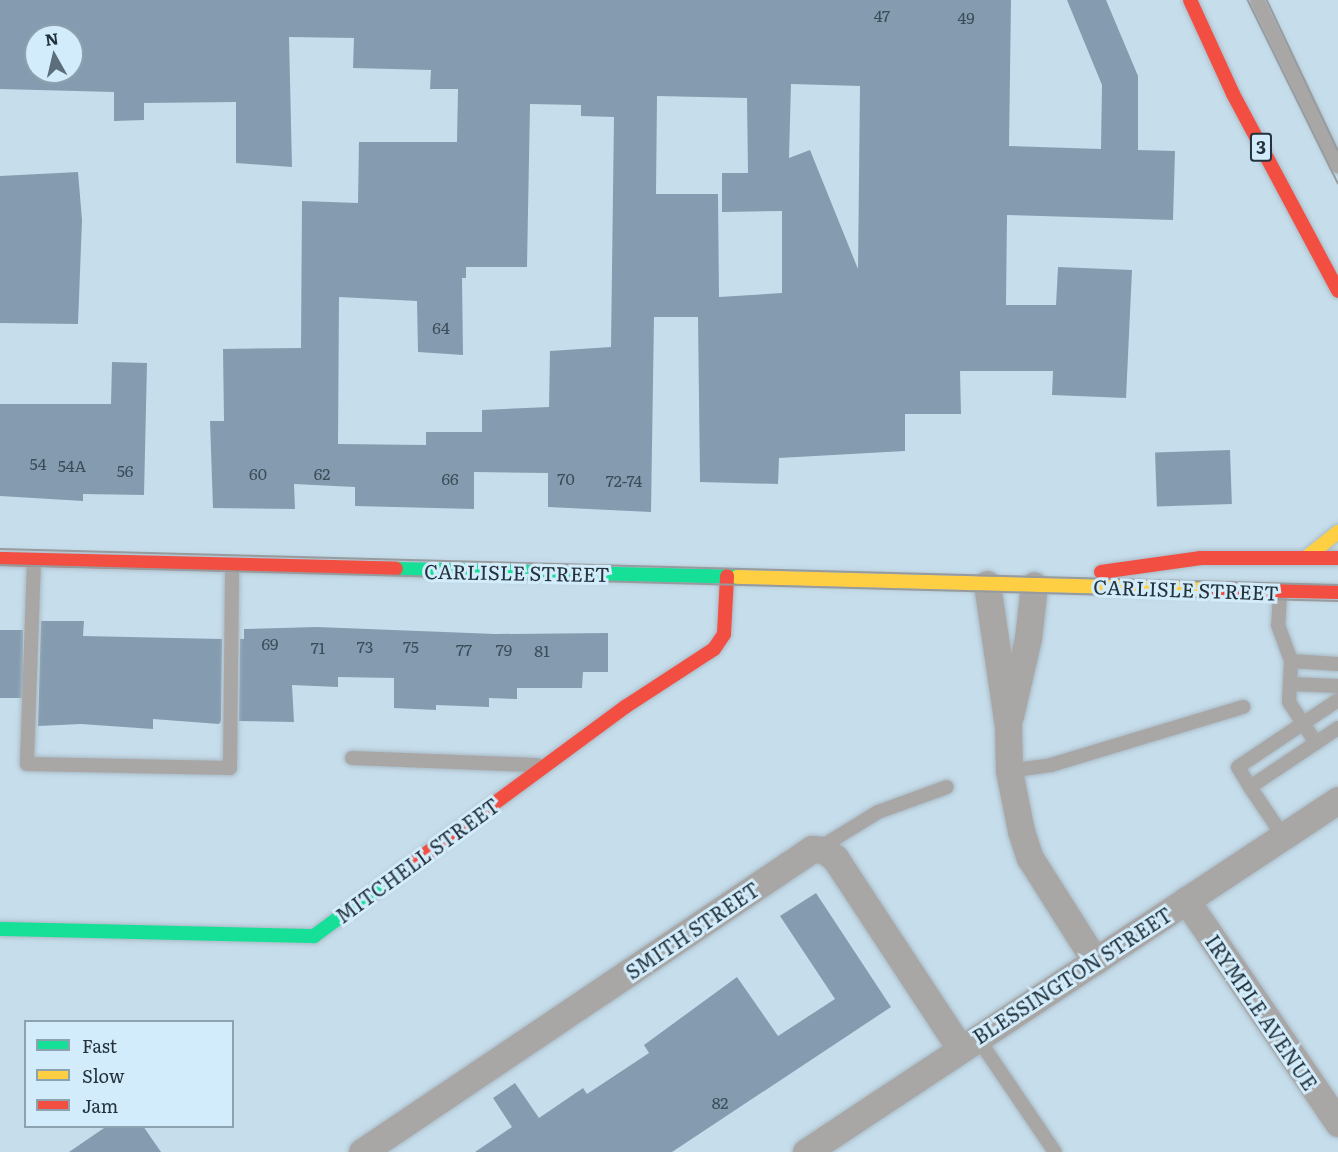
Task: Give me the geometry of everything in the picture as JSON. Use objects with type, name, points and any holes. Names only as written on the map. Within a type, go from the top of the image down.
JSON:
[{"type":"main road","name":"3","points":[[1190,0],[1233,94],[1338,291]]},
{"type":"main road","points":[[1307,557],[1338,532]]},
{"type":"main road","name":"CARLISLE STREET","points":[[1034,585],[1173,560],[1338,558]]},
{"type":"main road","name":"CARLISLE STREET","points":[[0,559],[1338,592]]},
{"type":"main road","name":"MITCHELL STREET","points":[[0,929],[315,936],[546,766],[721,643],[727,576]]},
{"type":"street","points":[[987,584],[1008,727],[1009,771],[1030,858],[1095,961]]},
{"type":"street","points":[[1008,727],[1028,638],[1034,585]]},
{"type":"street","name":"BLESSINGTON STREET","points":[[806,1152],[1338,800]]},
{"type":"street","points":[[818,849],[835,858],[968,1043]]},
{"type":"street","name":"SMITH STREET","points":[[362,1152],[802,856],[818,849]]},
{"type":"street","name":"IRYMPLE AVENUE","points":[[1186,900],[1338,1123]]},
{"type":"lane","points":[[1257,0],[1338,166]]},
{"type":"lane","points":[[34,560],[27,764],[230,768],[232,565]]},
{"type":"lane","points":[[1280,592],[1278,625],[1291,662],[1289,702],[1316,743]]},
{"type":"lane","points":[[1291,662],[1338,664]]},
{"type":"lane","points":[[1290,684],[1338,686]]},
{"type":"lane","points":[[1283,836],[1238,767],[1338,700]]},
{"type":"lane","points":[[1009,771],[1051,765],[1244,707]]},
{"type":"lane","points":[[1250,787],[1338,728]]},
{"type":"lane","points":[[352,758],[546,766]]},
{"type":"lane","points":[[818,849],[878,812],[947,787]]},
{"type":"lane","points":[[968,1043],[1055,1152]]},
{"type":"building","points":[[0,0],[1011,0],[1009,146],[1101,149],[1102,85],[1067,0],[1106,0],[1138,76],[1138,150],[1175,151],[1173,220],[1007,215],[1006,305],[1056,305],[1058,267],[1132,270],[1126,398],[1052,395],[1053,371],[960,371],[961,414],[905,414],[905,451],[779,458],[778,484],[700,482],[698,317],[654,317],[651,512],[548,507],[548,473],[474,472],[474,509],[355,506],[355,487],[294,484],[295,509],[213,508],[210,421],[224,421],[223,349],[301,348],[302,201],[358,203],[359,142],[457,142],[458,89],[430,89],[431,70],[353,68],[354,38],[289,37],[292,167],[236,163],[236,102],[144,103],[144,120],[114,121],[114,92],[0,89]],"holes":[[[791,84],[860,86],[858,269],[810,150],[789,158]],[[657,96],[747,98],[748,173],[722,173],[722,212],[782,211],[782,293],[719,297],[718,194],[656,194]],[[530,104],[581,105],[581,116],[614,117],[611,347],[550,351],[549,407],[482,410],[482,432],[426,432],[426,445],[338,444],[339,297],[417,301],[418,352],[463,355],[462,278],[466,278],[466,267],[527,267]]]},
{"type":"building","points":[[78,172],[82,220],[78,324],[0,323],[0,176]]},
{"type":"building","points":[[112,362],[147,363],[144,495],[83,494],[83,501],[0,496],[0,404],[111,404]]},
{"type":"building","points":[[1230,450],[1232,504],[1157,507],[1155,453]]},
{"type":"building","points":[[41,621],[84,621],[83,636],[222,639],[221,721],[219,724],[153,719],[153,729],[81,724],[38,726]]},
{"type":"building","points":[[317,627],[495,634],[608,633],[608,672],[583,672],[582,688],[517,688],[517,699],[489,698],[489,707],[436,705],[436,710],[394,708],[394,678],[338,677],[338,687],[292,685],[294,722],[239,721],[240,639],[244,639],[244,629]]},
{"type":"building","points":[[0,630],[23,630],[23,698],[0,698]]},
{"type":"building","points":[[816,893],[891,1007],[672,1152],[475,1152],[512,1127],[493,1098],[515,1083],[539,1118],[583,1088],[587,1094],[649,1053],[644,1045],[737,977],[778,1036],[835,999],[780,916]]},
{"type":"building","points":[[104,1128],[144,1128],[161,1152],[69,1152]]},
{"type":"tram line","points":[[1248,0],[1338,183]]},
{"type":"tram line","points":[[1267,0],[1338,150]]},
{"type":"tram line","points":[[0,549],[1338,585]]},
{"type":"tram line","points":[[0,565],[1338,601]]},
{"type":"traffic: fast","points":[[396,569],[737,577]]},
{"type":"traffic: fast","points":[[0,929],[314,936],[408,867]]},
{"type":"traffic: slow","points":[[1307,557],[1338,532]]},
{"type":"traffic: slow","points":[[737,577],[1205,589]]},
{"type":"traffic: jam","points":[[1190,0],[1233,94],[1338,291]]},
{"type":"traffic: jam","points":[[1101,572],[1201,558],[1338,558]]},
{"type":"traffic: jam","points":[[0,559],[396,569]]},
{"type":"traffic: jam","points":[[408,867],[625,707],[714,649],[724,634],[727,576]]},
{"type":"traffic: jam","points":[[1205,589],[1338,592]]}]
